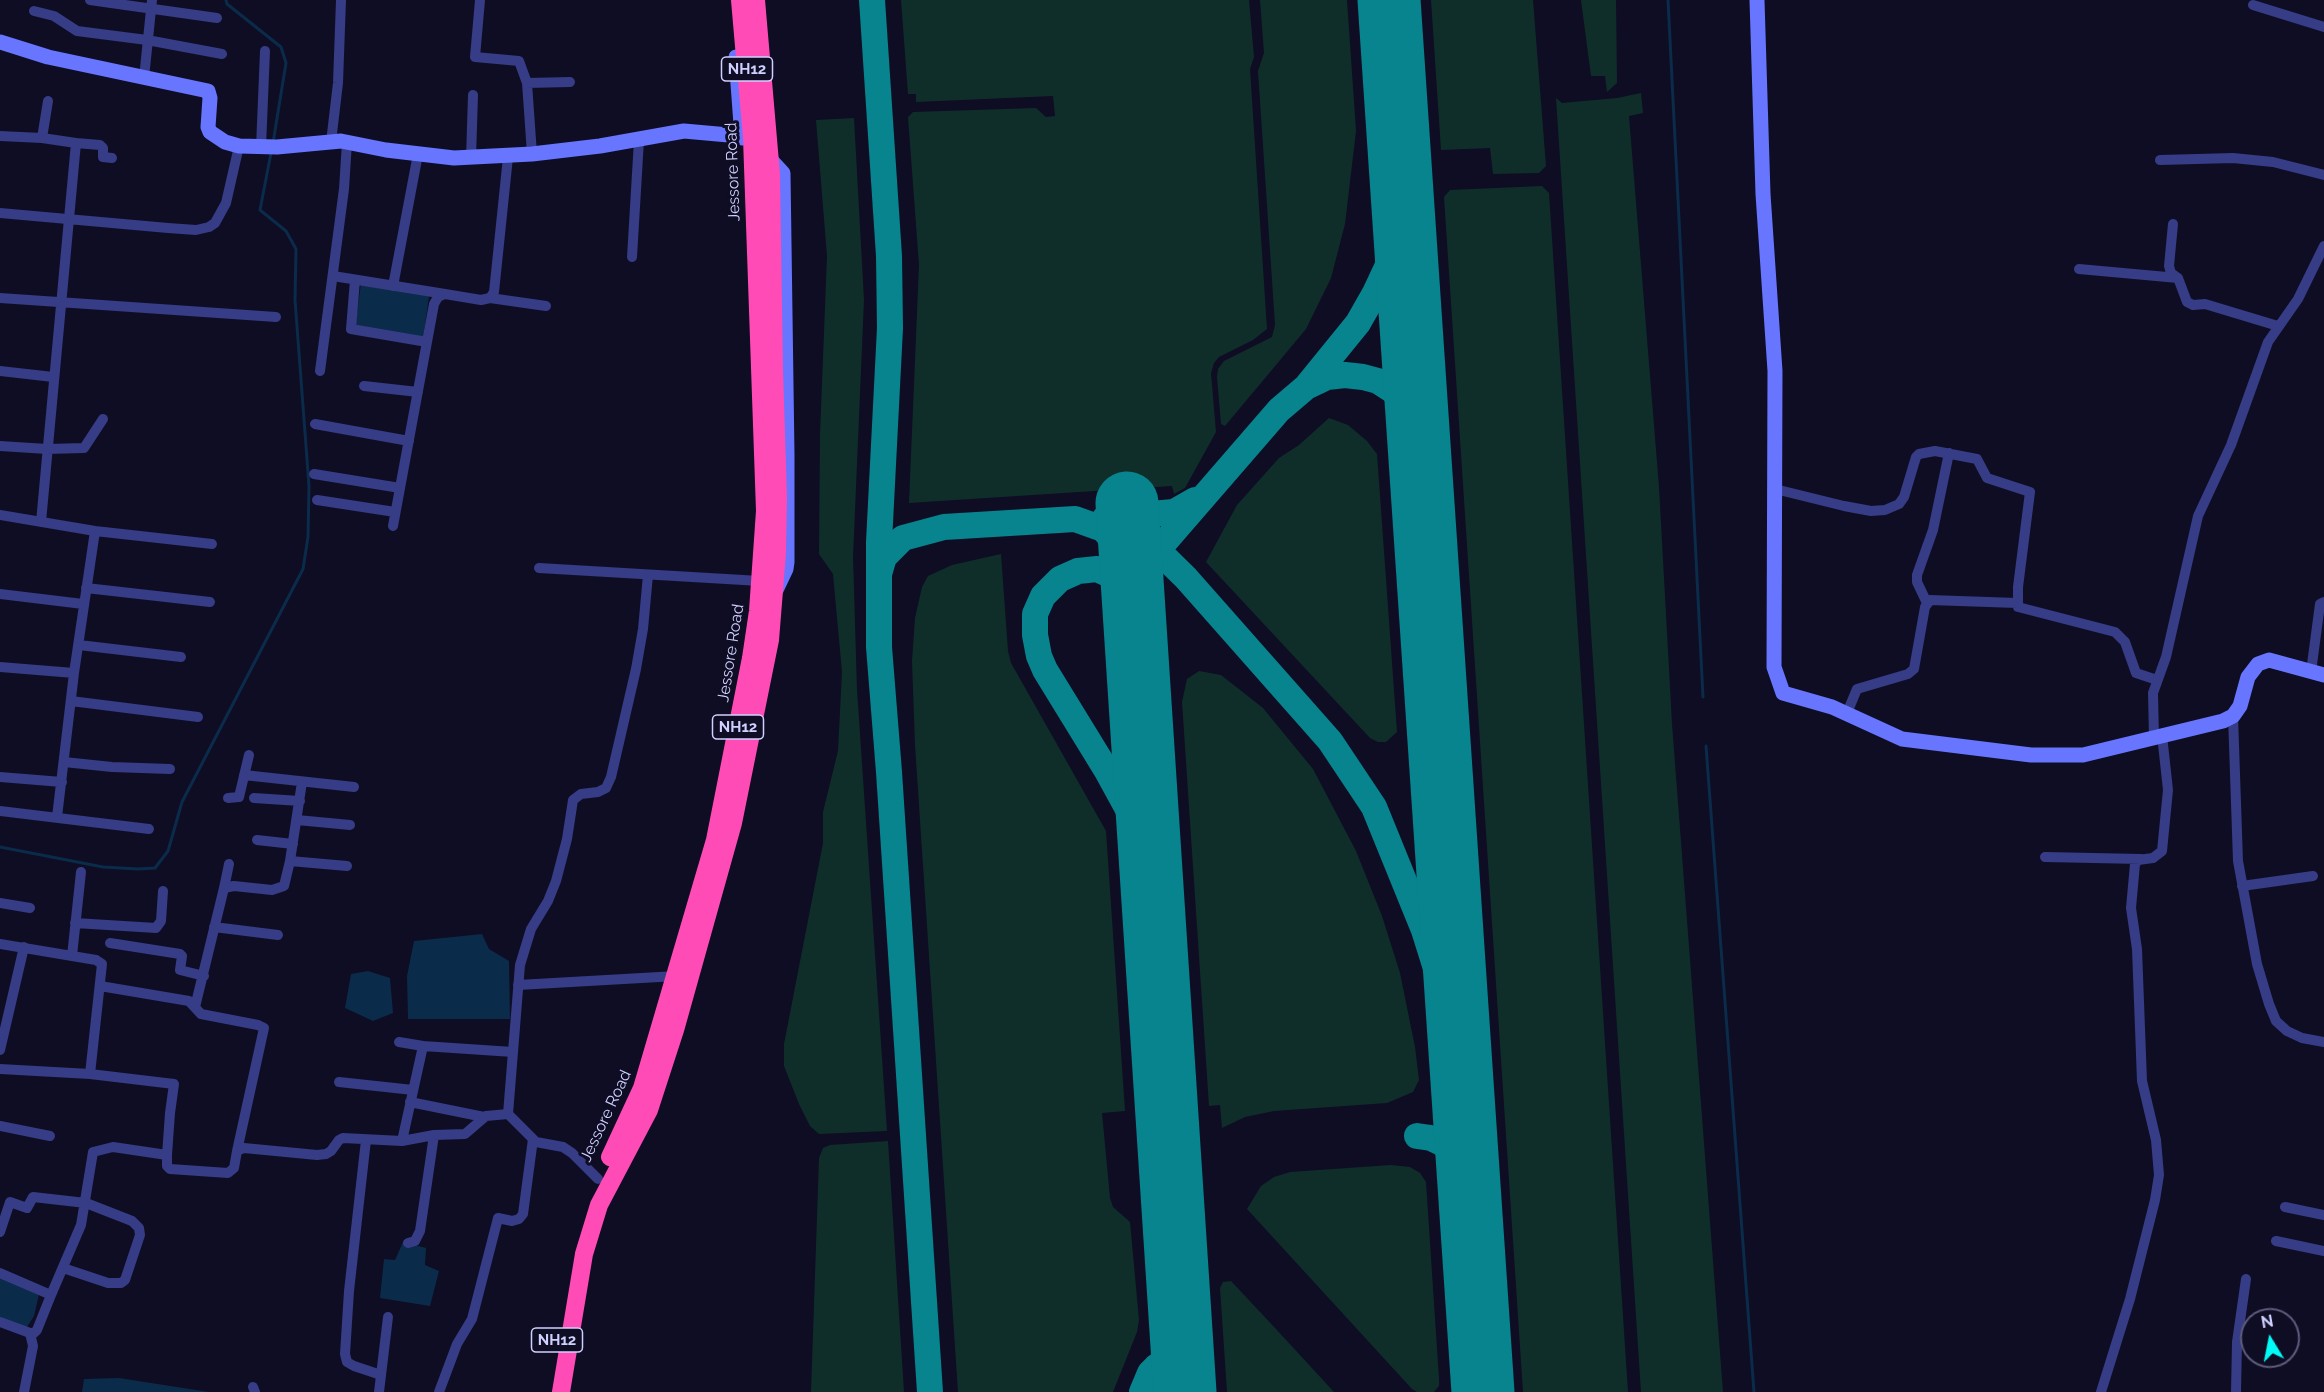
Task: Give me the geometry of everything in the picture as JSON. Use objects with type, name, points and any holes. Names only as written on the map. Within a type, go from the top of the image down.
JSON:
[{"type":"highway","name":"Jessore Road","points":[[550,1392],[564,1289],[579,1226],[598,1179],[622,1134],[642,1088],[677,976],[715,840],[767,587],[754,138],[740,0]]},
{"type":"highway","name":"NH12","points":[[561,1392],[577,1286],[591,1229],[599,1205],[649,1110],[713,901],[757,714],[770,640],[767,587],[778,497],[771,160],[754,138],[756,0]]},
{"type":"street","points":[[90,0],[151,4],[217,18]]},
{"type":"street","points":[[320,371],[344,189],[339,142],[338,83],[341,0]]},
{"type":"street","points":[[480,0],[475,57],[519,61],[527,83],[532,154]]},
{"type":"street","points":[[0,42],[48,57],[208,91],[210,132],[225,142],[239,146],[268,147],[339,142],[454,158],[508,157],[684,132],[754,138],[731,0]]},
{"type":"street","points":[[1757,0],[1763,194],[1774,371],[1774,667],[1783,693],[1832,707],[1902,739],[2031,755],[2083,755],[2223,721],[2233,716],[2240,706],[2248,677],[2258,664],[2269,660],[2317,674],[2320,604],[2324,602]]},
{"type":"street","points":[[144,78],[151,4]]},
{"type":"street","points":[[2253,5],[2324,27]]},
{"type":"street","points":[[34,11],[54,16],[77,31],[147,40],[222,54]]},
{"type":"street","points":[[265,51],[268,147]]},
{"type":"street","points":[[527,83],[570,82]]},
{"type":"street","points":[[471,158],[473,95]]},
{"type":"street","points":[[42,138],[48,101]]},
{"type":"street","points":[[0,136],[100,145],[103,148],[103,157],[112,158]]},
{"type":"street","points":[[632,257],[639,140]]},
{"type":"street","points":[[41,522],[76,143]]},
{"type":"street","points":[[0,213],[196,230],[209,227],[215,223],[226,203],[239,146]]},
{"type":"street","points":[[393,285],[418,154]]},
{"type":"street","points":[[490,298],[494,292],[508,157]]},
{"type":"street","points":[[2160,160],[2233,158],[2273,162],[2324,175]]},
{"type":"street","points":[[2173,224],[2169,266],[2171,273],[2178,278],[2187,302],[2193,305],[2205,304],[2278,326]]},
{"type":"street","points":[[2045,857],[2141,859],[2153,858],[2162,851],[2168,790],[2152,705],[2157,680],[2166,657],[2198,516],[2231,445],[2268,342],[2298,299],[2324,246]]},
{"type":"street","points":[[2079,269],[2178,278]]},
{"type":"street","points":[[333,276],[481,300],[490,298],[546,306]]},
{"type":"street","points":[[355,280],[351,329],[427,342]]},
{"type":"street","points":[[393,526],[434,304],[438,297],[446,294]]},
{"type":"street","points":[[0,298],[276,317]]},
{"type":"street","points":[[0,371],[53,377]]},
{"type":"street","points":[[364,386],[418,392]]},
{"type":"street","points":[[0,446],[47,449],[84,448],[103,418]]},
{"type":"street","points":[[315,424],[409,441]]},
{"type":"street","points":[[1775,489],[1853,508],[1871,511],[1885,510],[1893,508],[1904,497],[1916,457],[1919,454],[1935,451],[1977,459],[1987,478],[1992,482],[2030,492],[2017,603],[2021,609],[2115,632],[2125,642],[2136,673],[2157,680]]},
{"type":"street","points":[[1847,713],[1857,689],[1908,674],[1914,669],[1927,603],[1917,582],[1917,575],[1933,530],[1949,453]]},
{"type":"street","points":[[314,474],[400,488]]},
{"type":"street","points":[[316,500],[395,512]]},
{"type":"street","points":[[0,515],[95,531],[212,544]]},
{"type":"street","points":[[57,817],[83,604],[95,531]]},
{"type":"street","points":[[538,568],[648,575],[767,587]]},
{"type":"street","points":[[598,1179],[563,1147],[536,1142],[508,1114],[518,985],[524,947],[556,881],[567,839],[573,800],[581,794],[598,792],[606,788],[611,777],[644,629],[648,575]]},
{"type":"street","points":[[86,588],[210,602]]},
{"type":"street","points":[[0,594],[83,604]]},
{"type":"street","points":[[1927,603],[1936,599],[2017,603]]},
{"type":"street","points":[[79,645],[181,657]]},
{"type":"street","points":[[0,667],[74,674]]},
{"type":"street","points":[[71,701],[198,717]]},
{"type":"street","points":[[2233,716],[2237,849],[2257,964],[2276,1021],[2287,1031],[2302,1038],[2324,1042]]},
{"type":"street","points":[[228,798],[239,797],[249,755]]},
{"type":"street","points":[[64,762],[111,767],[170,769]]},
{"type":"street","points":[[244,775],[354,787]]},
{"type":"street","points":[[0,777],[62,782]]},
{"type":"street","points":[[224,888],[234,886],[272,890],[281,888],[286,881],[290,861],[302,782]]},
{"type":"street","points":[[254,798],[300,801]]},
{"type":"street","points":[[0,811],[149,829]]},
{"type":"street","points":[[297,820],[350,825]]},
{"type":"street","points":[[257,840],[293,844]]},
{"type":"street","points":[[2101,1392],[2130,1299],[2159,1175],[2156,1140],[2142,1081],[2137,949],[2131,908],[2133,871],[2135,864],[2141,859]]},
{"type":"street","points":[[290,861],[347,866]]},
{"type":"street","points":[[195,1007],[229,864]]},
{"type":"street","points":[[72,956],[81,872]]},
{"type":"street","points":[[2242,886],[2313,876]]},
{"type":"street","points":[[75,923],[156,928],[161,921],[163,891]]},
{"type":"street","points":[[0,903],[30,908]]},
{"type":"street","points":[[214,927],[278,934]]},
{"type":"street","points":[[110,943],[180,954],[182,957],[180,970],[204,976]]},
{"type":"street","points":[[0,944],[101,962],[90,1074]]},
{"type":"street","points":[[0,1050],[24,947]]},
{"type":"street","points":[[518,985],[677,976]]},
{"type":"street","points":[[0,1069],[90,1074],[174,1084],[167,1166],[228,1173],[234,1168],[264,1029],[258,1025],[205,1016],[198,1012],[189,1001],[100,986]]},
{"type":"street","points":[[399,1042],[423,1046],[513,1052]]},
{"type":"street","points":[[402,1141],[423,1046]]},
{"type":"street","points":[[339,1082],[413,1090]]},
{"type":"street","points":[[410,1102],[484,1117],[508,1114]]},
{"type":"street","points":[[237,1151],[249,1147],[317,1155],[331,1152],[339,1140],[348,1138],[402,1141],[434,1135],[465,1134],[484,1117]]},
{"type":"street","points":[[0,1126],[50,1136]]},
{"type":"street","points":[[408,1243],[415,1241],[422,1221],[434,1135]]},
{"type":"street","points":[[439,1392],[457,1344],[472,1319],[498,1218],[512,1221],[519,1219],[523,1214],[533,1139]]},
{"type":"street","points":[[366,1140],[345,1347],[347,1362],[381,1375]]},
{"type":"street","points":[[0,1322],[30,1333],[38,1330],[81,1225],[93,1152],[113,1147],[167,1155]]},
{"type":"street","points":[[0,1232],[10,1202],[27,1208],[33,1197],[86,1203],[132,1221],[140,1228],[140,1235],[125,1280],[115,1284],[108,1283],[63,1268]]},
{"type":"street","points":[[2285,1207],[2324,1215]]},
{"type":"street","points":[[2276,1241],[2324,1251]]},
{"type":"street","points":[[0,1273],[51,1295]]},
{"type":"street","points":[[2236,1392],[2237,1342],[2246,1279]]},
{"type":"street","points":[[379,1392],[388,1317]]},
{"type":"street","points":[[24,1392],[33,1346],[30,1333]]},
{"type":"green space","points":[[901,0],[1249,0],[1254,57],[1250,69],[1267,329],[1253,340],[1219,357],[1214,363],[1211,373],[1216,432],[1185,488],[1174,494],[1172,486],[909,503],[919,265],[908,117],[913,112],[1036,108],[1046,117],[1055,116],[1053,96],[916,102],[916,94],[908,94]]},
{"type":"green space","points":[[1260,0],[1347,0],[1356,131],[1345,224],[1331,278],[1306,329],[1225,426],[1221,424],[1218,369],[1224,361],[1272,337],[1275,325],[1258,71],[1264,53]]},
{"type":"green space","points":[[1431,0],[1533,0],[1546,166],[1539,173],[1493,174],[1490,148],[1441,150]]},
{"type":"green space","points":[[1581,0],[1616,0],[1617,83],[1607,92],[1605,76],[1591,76]]},
{"type":"green space","points":[[1641,93],[1643,113],[1629,116],[1659,487],[1672,724],[1723,1392],[1641,1392],[1556,98],[1562,103],[1617,98]]},
{"type":"green space","points":[[854,118],[864,300],[853,557],[857,690],[887,1131],[819,1134],[810,1126],[784,1066],[784,1044],[823,843],[823,812],[838,751],[842,672],[833,574],[819,554],[820,434],[827,256],[816,120]]},
{"type":"green space","points":[[1542,186],[1549,193],[1628,1392],[1523,1392],[1444,197],[1450,190]]},
{"type":"green space","points":[[1329,418],[1348,425],[1367,441],[1377,454],[1397,732],[1386,742],[1378,742],[1370,738],[1206,562],[1237,505],[1279,458],[1299,445]]},
{"type":"green space","points":[[1001,554],[1008,651],[1011,663],[1106,831],[1125,1111],[1102,1113],[1110,1198],[1113,1207],[1130,1222],[1139,1320],[1137,1332],[1113,1392],[958,1392],[915,745],[912,661],[915,618],[922,587],[928,576],[952,565]]},
{"type":"green space","points":[[1199,671],[1221,675],[1263,708],[1313,769],[1356,851],[1382,916],[1400,973],[1415,1047],[1419,1080],[1413,1092],[1387,1103],[1274,1111],[1245,1117],[1222,1128],[1220,1105],[1209,1106],[1182,702],[1187,679]]},
{"type":"green space","points":[[888,1141],[904,1392],[811,1392],[819,1158],[823,1148],[830,1145]]},
{"type":"green space","points":[[1391,1165],[1410,1167],[1420,1173],[1426,1182],[1439,1379],[1439,1386],[1434,1392],[1417,1392],[1412,1389],[1247,1209],[1261,1186],[1274,1177],[1290,1172]]},
{"type":"green space","points":[[1231,1281],[1334,1392],[1227,1392],[1220,1288],[1223,1282]]},
{"type":"water","points":[[361,283],[429,296],[423,339],[355,328]]},
{"type":"water","points":[[482,934],[489,949],[509,961],[510,1019],[408,1019],[407,976],[414,941]]},
{"type":"water","points":[[368,971],[390,978],[393,1013],[373,1021],[345,1008],[351,974]]},
{"type":"water","points":[[403,1242],[426,1248],[425,1265],[439,1271],[430,1306],[380,1298],[384,1259],[395,1260]]},
{"type":"water","points":[[0,1272],[40,1290],[34,1316],[27,1327],[0,1320]]},
{"type":"water","points":[[119,1378],[209,1392],[82,1392],[84,1379]]},
{"type":"waterway","points":[[226,0],[227,4],[281,47],[286,63],[273,143]]},
{"type":"waterway","points":[[1668,0],[1703,697]]},
{"type":"waterway","points":[[0,847],[103,867],[155,868],[168,851],[182,802],[303,569],[308,537],[309,486],[295,300],[296,249],[286,231],[260,210],[271,153]]},
{"type":"waterway","points":[[1706,746],[1754,1392]]},
{"type":"taxiway","points":[[872,0],[889,256],[890,328],[879,542],[879,647],[930,1392]]},
{"type":"taxiway","points":[[1136,621],[1138,596],[1145,570],[1156,552],[1279,410],[1306,387],[1358,323],[1389,263],[1397,239],[1402,200]]},
{"type":"taxiway","points":[[1306,387],[1327,377],[1345,375],[1378,381],[1392,390],[1403,402],[1418,431]]},
{"type":"taxiway","points":[[1115,517],[1174,512],[1195,500]]},
{"type":"taxiway","points":[[1105,518],[1133,526],[1186,578],[1330,741],[1374,807],[1424,930],[1445,997],[1462,1074]]},
{"type":"taxiway","points":[[879,574],[884,557],[903,538],[944,527],[1075,519],[1103,529],[1124,553],[1134,599]]},
{"type":"taxiway","points":[[1135,618],[1126,592],[1112,576],[1097,569],[1078,571],[1060,579],[1043,596],[1035,614],[1035,635],[1039,656],[1045,670],[1107,771],[1147,844],[1153,891]]},
{"type":"taxiway","points":[[1417,1136],[1431,1138],[1450,1147],[1463,1165],[1469,1181]]},
{"type":"taxiway","points":[[1142,1392],[1150,1373],[1157,1366],[1169,1368],[1179,1376],[1182,1392]]},
{"type":"runway","points":[[1389,0],[1483,1392]]},
{"type":"runway","points":[[1127,503],[1185,1392]]}]
